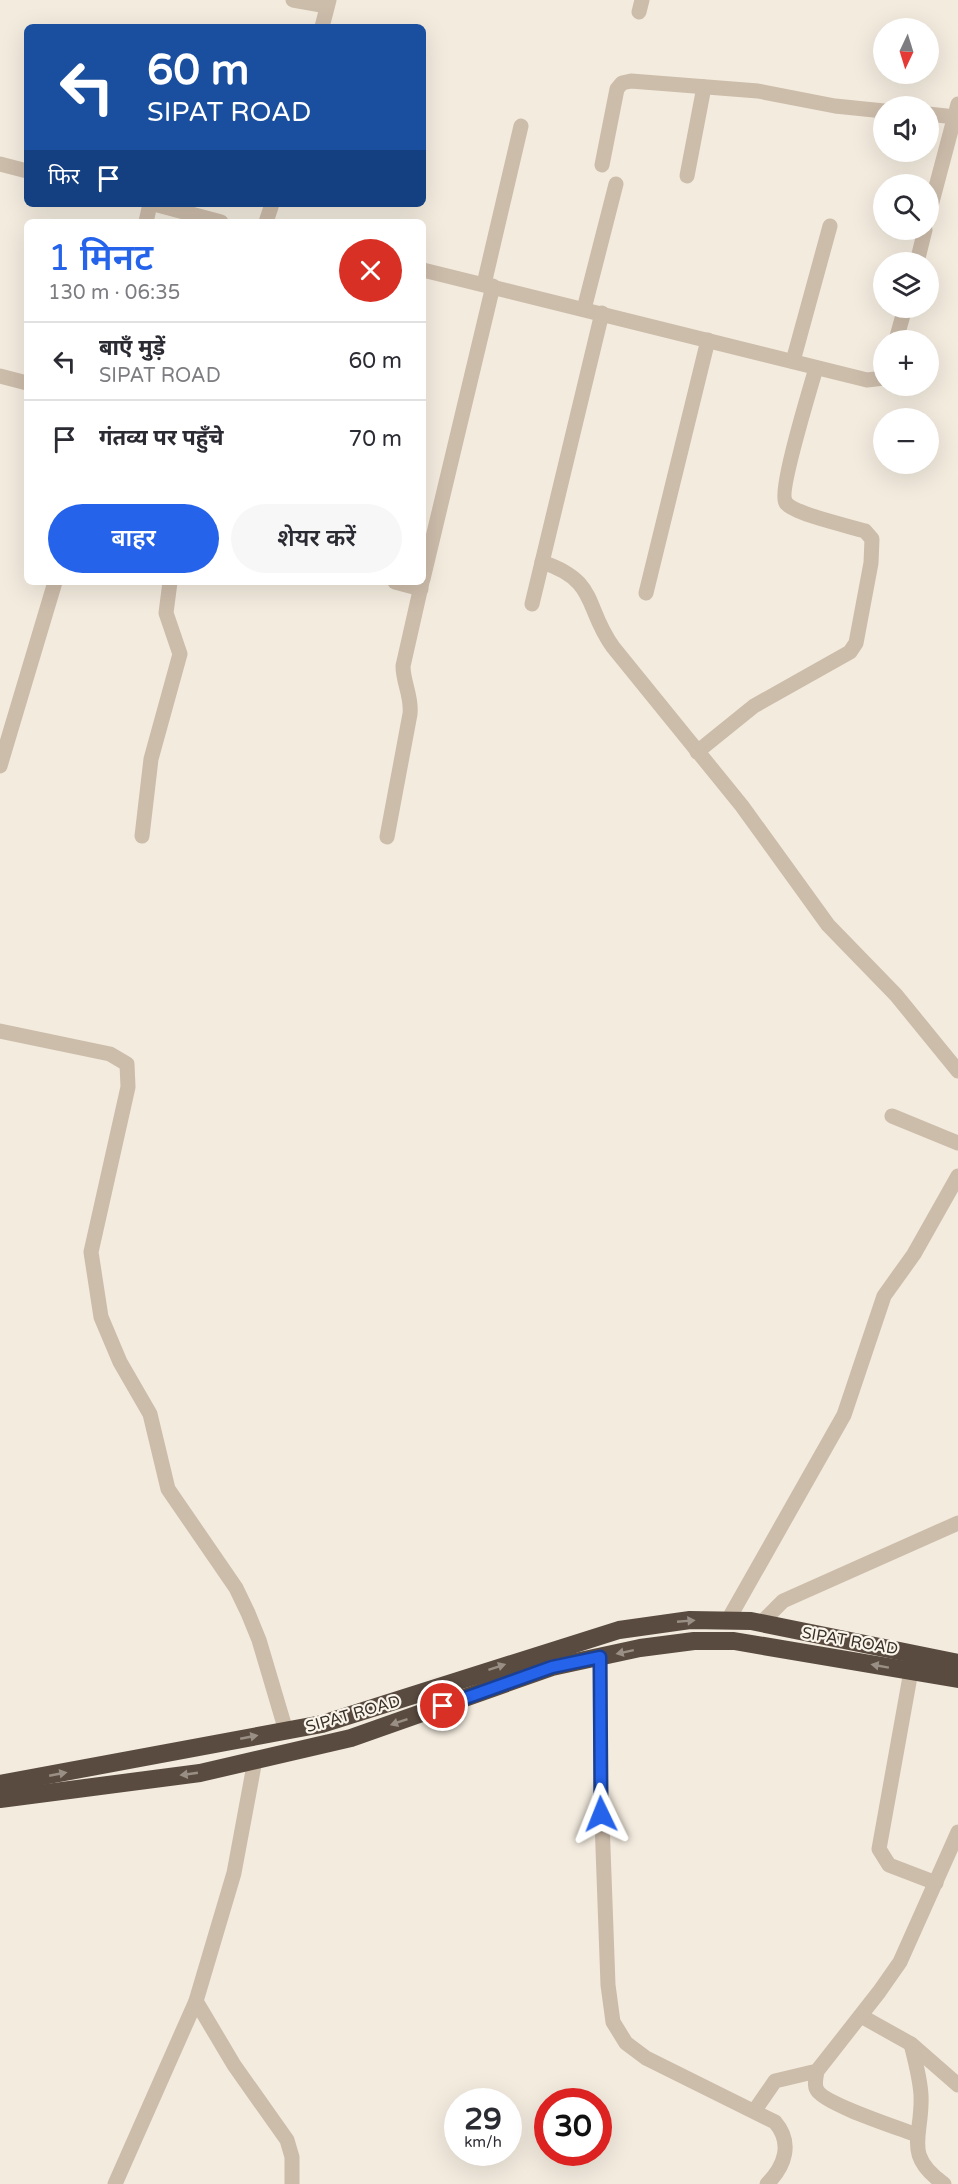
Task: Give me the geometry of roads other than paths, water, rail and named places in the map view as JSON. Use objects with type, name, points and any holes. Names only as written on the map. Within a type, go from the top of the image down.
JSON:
[{"type":"highway","points":[[0,1784],[322,1724],[619,1630],[690,1620],[761,1623],[958,1663]]},
{"type":"highway","name":"SIPAT ROAD","points":[[0,1799],[200,1773],[351,1738],[552,1667],[694,1641],[734,1641],[958,1679]]},
{"type":"street","points":[[293,0],[328,3],[322,24]]},
{"type":"street","points":[[602,165],[615,97],[622,83],[631,81],[758,91],[835,106],[873,110]]},
{"type":"street","points":[[687,176],[704,87]]},
{"type":"street","points":[[939,112],[956,110],[939,175]]},
{"type":"street","points":[[426,565],[521,126]]},
{"type":"street","points":[[0,164],[24,170]]},
{"type":"street","points":[[584,309],[616,184]]},
{"type":"street","points":[[148,219],[158,207]]},
{"type":"street","points":[[167,207],[210,219]]},
{"type":"street","points":[[793,362],[830,226]]},
{"type":"street","points":[[426,271],[816,368],[867,380],[873,379]]},
{"type":"street","points":[[532,604],[602,313]]},
{"type":"street","points":[[646,593],[708,340]]},
{"type":"street","points":[[697,752],[754,706],[850,652],[856,643],[871,563],[872,539],[865,531],[790,507],[784,498],[786,479],[816,368]]},
{"type":"street","points":[[0,376],[24,381]]},
{"type":"street","points":[[542,562],[564,570],[586,589],[606,639],[742,806],[828,925],[896,995],[958,1071]]},
{"type":"street","points":[[0,766],[54,585]]},
{"type":"street","points":[[142,836],[151,759],[180,654],[166,613],[170,585]]},
{"type":"street","points":[[387,837],[410,714],[411,701],[403,677],[403,666],[422,585]]},
{"type":"street","points":[[0,1031],[110,1054],[128,1064],[129,1087],[91,1252],[101,1317],[120,1362],[150,1414],[168,1489],[236,1588],[248,1613],[259,1640],[286,1731]]},
{"type":"street","points":[[892,1116],[958,1143]]},
{"type":"street","points":[[728,1620],[847,1409],[884,1296],[914,1254],[958,1176]]},
{"type":"street","points":[[761,1623],[783,1601],[958,1523]]},
{"type":"street","points":[[600,1657],[601,1804],[608,1985],[613,2022],[626,2043],[646,2058],[755,2110],[775,2122],[785,2142],[785,2159],[767,2184]]},
{"type":"street","points":[[911,1671],[879,1849],[885,1861],[896,1869],[936,1882]]},
{"type":"street","points":[[114,2184],[196,2001],[234,1873],[255,1760]]},
{"type":"street","points":[[917,2135],[857,2113],[821,2095],[815,2086],[817,2071],[900,1962],[958,1832]]},
{"type":"street","points":[[196,2001],[234,2065],[287,2140],[292,2157],[292,2184]]},
{"type":"street","points":[[861,2016],[911,2044],[958,2085]]},
{"type":"street","points":[[911,2044],[921,2096],[917,2135],[919,2158],[926,2169],[945,2184]]},
{"type":"street","points":[[755,2110],[775,2081],[817,2071]]}]
